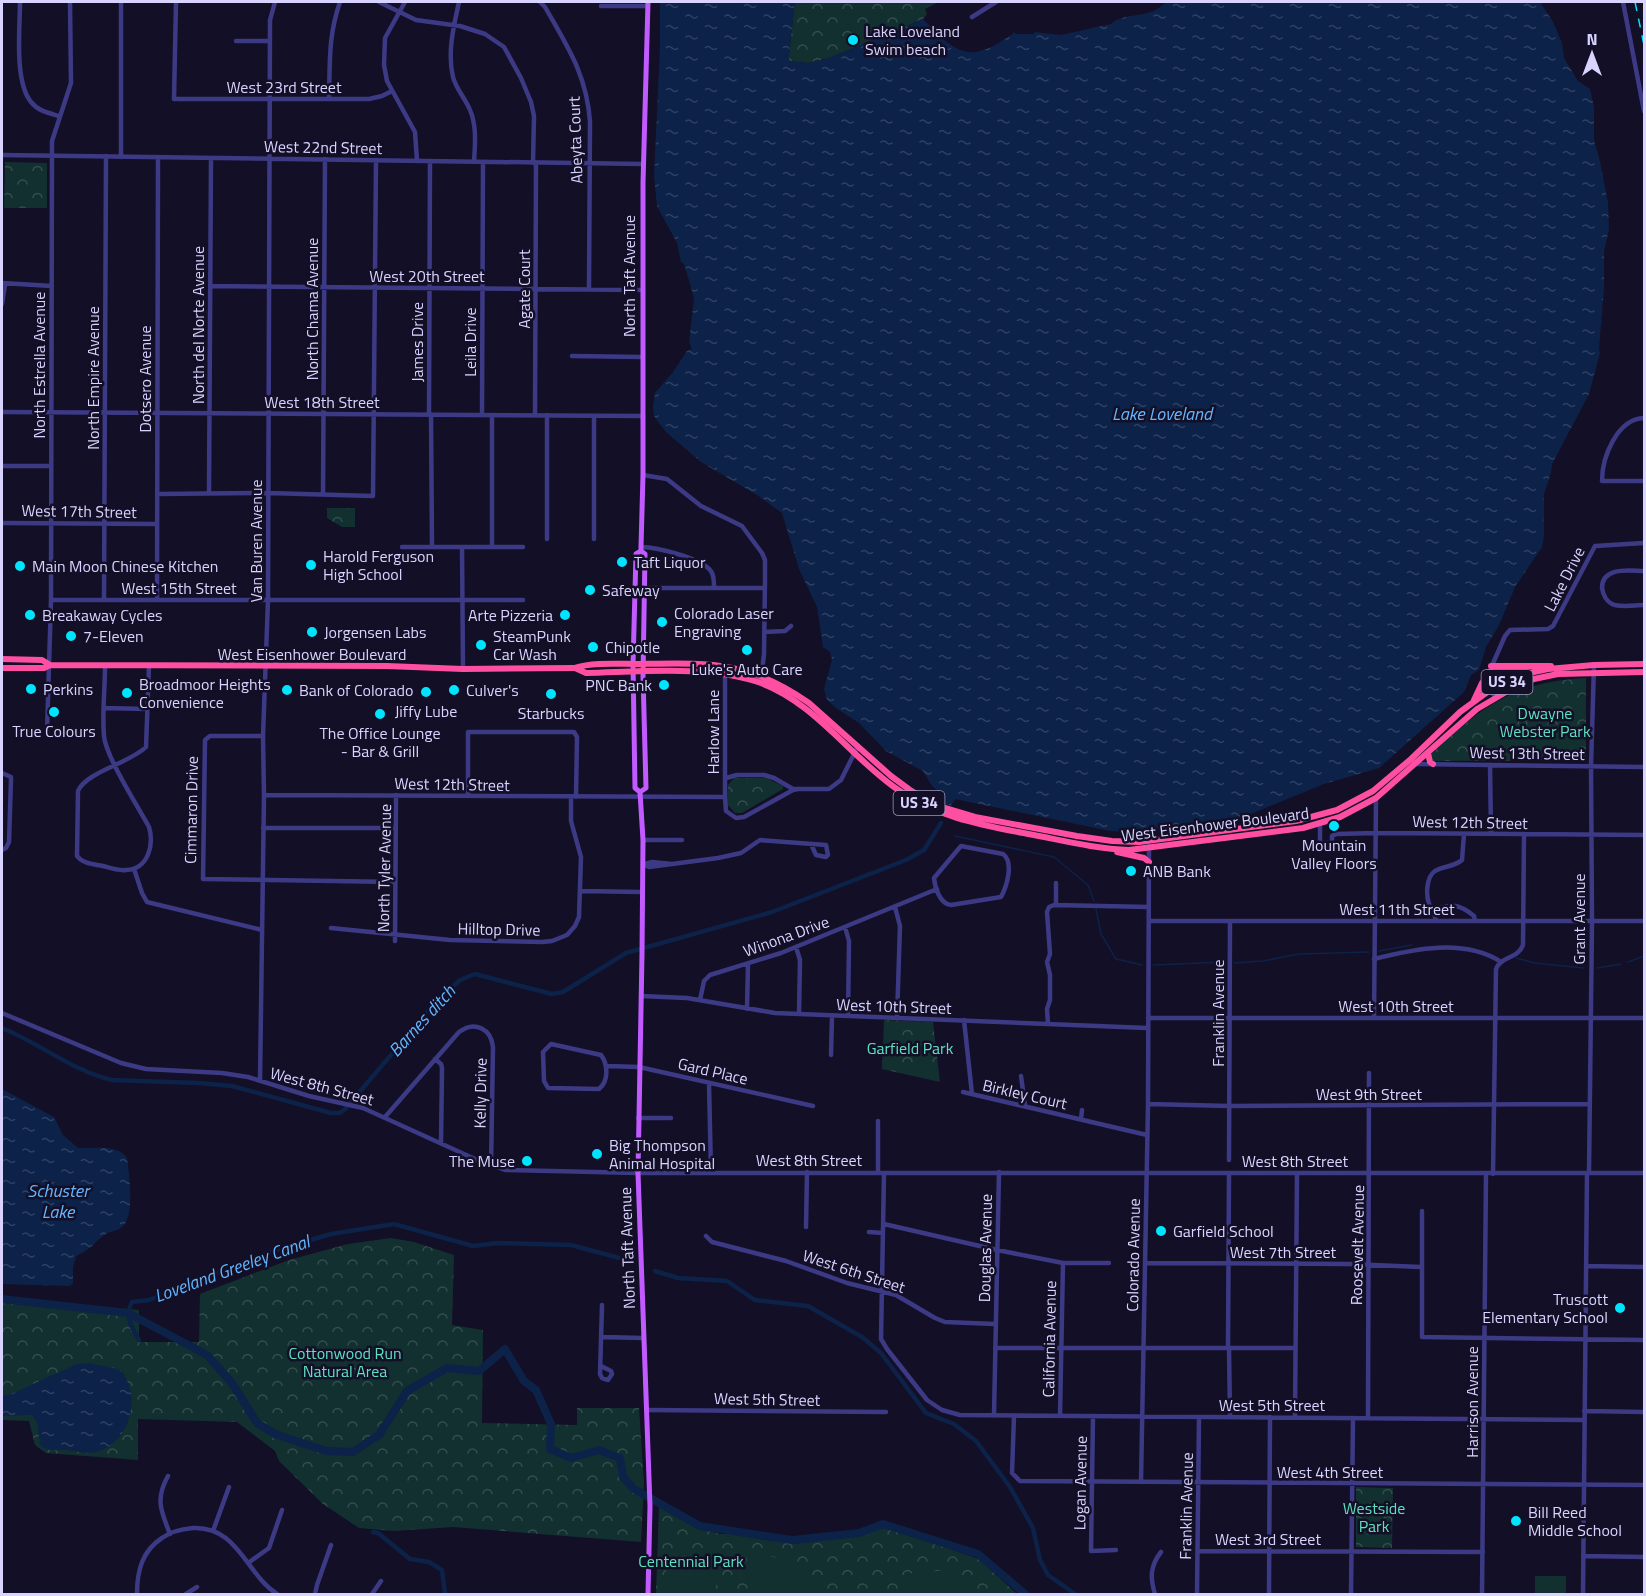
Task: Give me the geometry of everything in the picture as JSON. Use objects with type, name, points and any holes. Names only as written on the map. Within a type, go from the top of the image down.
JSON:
[{"type":"highway","name":"West Eisenhower Boulevard","points":[[2,659],[42,660],[50,665]]},
{"type":"highway","name":"West Eisenhower Boulevard","points":[[2,668],[44,668],[50,665],[387,666],[463,669],[574,668],[586,665],[633,664],[725,666],[789,690],[809,703],[893,787],[938,813],[969,822],[1114,850],[1320,824],[1349,813],[1376,798],[1474,700],[1490,690],[1529,674],[1560,667],[1644,664]]},
{"type":"highway","points":[[1491,666],[1560,667]]},
{"type":"highway","name":"West Eisenhower Boulevard","points":[[574,668],[585,673],[694,672],[762,679]]},
{"type":"highway","name":"West Eisenhower Boulevard","points":[[856,748],[910,790],[938,806],[975,817],[1077,836],[1149,845],[1288,822],[1328,813],[1364,796],[1428,753],[1469,715],[1495,697],[1534,679],[1557,674],[1644,672]]},
{"type":"highway","points":[[1474,700],[1482,683],[1486,680]]},
{"type":"highway","points":[[1428,753],[1430,762],[1433,764]]},
{"type":"highway","points":[[1320,824],[1321,819],[1328,813]]},
{"type":"highway","points":[[1114,850],[1118,853],[1144,858],[1149,862]]},
{"type":"main road","name":"North Taft Avenue","points":[[640,795],[646,788],[645,555],[641,549],[643,164],[648,4]]},
{"type":"main road","name":"North Taft Avenue","points":[[641,549],[636,554],[633,664],[635,788],[640,795],[644,864],[638,1173],[650,1479],[648,1594]]},
{"type":"street","points":[[20,2],[20,74],[23,90],[35,106],[59,116]]},
{"type":"street","name":"North Estrella Avenue","points":[[47,732],[51,600],[52,141],[71,83],[70,2]]},
{"type":"street","points":[[121,2],[121,157]]},
{"type":"street","name":"West 23rd Street","points":[[176,2],[174,99],[369,99],[392,91]]},
{"type":"street","name":"Van Buren Avenue","points":[[260,1081],[264,674],[268,600],[270,15],[275,2]]},
{"type":"street","points":[[329,99],[330,43],[340,2]]},
{"type":"street","name":"Agate Court","points":[[379,2],[425,22],[471,28],[492,37],[504,47],[522,78],[534,116],[535,415]]},
{"type":"street","points":[[405,2],[384,42],[385,73],[392,91],[415,132],[417,161]]},
{"type":"street","points":[[459,2],[454,25],[452,70],[457,89],[473,119],[474,162]]},
{"type":"street","name":"Abeyta Court","points":[[540,2],[569,48],[584,85],[590,122],[588,289]]},
{"type":"street","points":[[972,17],[996,2]]},
{"type":"street","points":[[1623,2],[1644,111]]},
{"type":"street","points":[[601,6],[648,4]]},
{"type":"street","points":[[236,41],[270,41]]},
{"type":"street","name":"West 22nd Street","points":[[2,155],[643,164]]},
{"type":"street","name":"North Empire Avenue","points":[[104,600],[106,156]]},
{"type":"street","name":"Dotsero Avenue","points":[[157,600],[158,157]]},
{"type":"street","name":"North del Norte Avenue","points":[[209,493],[211,158]]},
{"type":"street","name":"North Chama Avenue","points":[[324,495],[325,159]]},
{"type":"street","points":[[373,414],[376,160]]},
{"type":"street","name":"James Drive","points":[[430,161],[432,547]]},
{"type":"street","name":"Leila Drive","points":[[482,415],[483,162]]},
{"type":"street","points":[[2,304],[3,284],[52,286]]},
{"type":"street","name":"West 20th Street","points":[[211,286],[642,290]]},
{"type":"street","points":[[572,356],[642,357]]},
{"type":"street","name":"West 18th Street","points":[[2,412],[642,416]]},
{"type":"street","name":"West 17th Street","points":[[157,494],[373,496],[373,414]]},
{"type":"street","points":[[492,415],[492,547]]},
{"type":"street","points":[[547,415],[547,539]]},
{"type":"street","points":[[594,416],[594,539]]},
{"type":"street","points":[[1644,418],[1633,419],[1621,429],[1606,457],[1602,481],[1644,481]]},
{"type":"street","points":[[2,466],[51,466]]},
{"type":"street","points":[[643,475],[667,479],[701,507],[742,526],[762,553],[765,566],[762,679]]},
{"type":"street","name":"West 17th Street","points":[[2,523],[157,524]]},
{"type":"street","name":"Lake Drive","points":[[1486,680],[1510,630],[1548,629],[1553,626],[1595,546],[1644,543]]},
{"type":"street","points":[[402,547],[522,547]]},
{"type":"street","points":[[462,547],[463,669]]},
{"type":"street","points":[[641,549],[666,549],[706,567],[713,574],[714,587]]},
{"type":"street","points":[[1644,571],[1613,572],[1604,580],[1602,591],[1606,599],[1613,604],[1644,605]]},
{"type":"street","points":[[645,588],[764,588]]},
{"type":"street","name":"West 15th Street","points":[[51,600],[523,600]]},
{"type":"street","points":[[764,632],[785,631],[791,626]]},
{"type":"street","name":"Grant Avenue","points":[[1584,1420],[1590,1104],[1591,766],[1594,665]]},
{"type":"street","points":[[105,666],[104,736],[107,748],[116,765],[149,827],[152,838],[151,849],[145,861],[134,869],[119,870],[80,860],[76,850],[78,791],[80,785],[116,765],[146,747],[148,666]]},
{"type":"street","name":"Harlow Lane","points":[[724,797],[726,778],[725,666]]},
{"type":"street","points":[[1486,680],[1495,697]]},
{"type":"street","points":[[104,708],[147,709]]},
{"type":"street","name":"Hilltop Drive","points":[[395,934],[450,940],[552,941],[567,935],[578,922],[580,853],[571,821],[577,758],[577,737],[574,732],[468,732],[468,796]]},
{"type":"street","name":"Cimmaron Drive","points":[[263,736],[210,736],[205,740],[202,878],[204,880],[263,881]]},
{"type":"street","points":[[726,778],[737,775],[764,775],[774,778],[789,788],[832,788],[841,780],[856,748]]},
{"type":"street","name":"West 13th Street","points":[[1413,761],[1433,764],[1644,767]]},
{"type":"street","points":[[1490,765],[1491,834]]},
{"type":"street","points":[[2,773],[11,777],[9,842],[2,850]]},
{"type":"street","points":[[724,797],[728,813],[740,818],[798,789]]},
{"type":"street","name":"West 12th Street","points":[[264,795],[724,797]]},
{"type":"street","name":"North Tyler Avenue","points":[[395,941],[396,795]]},
{"type":"street","points":[[1374,1018],[1376,798]]},
{"type":"street","name":"West 12th Street","points":[[1320,824],[1320,843],[1332,843],[1332,836],[1336,834],[1376,833],[1644,835]]},
{"type":"street","points":[[263,828],[395,828]]},
{"type":"street","points":[[1436,921],[1434,910],[1428,902],[1429,879],[1434,872],[1462,860],[1464,834]]},
{"type":"street","points":[[1493,1174],[1496,969],[1501,962],[1514,956],[1521,949],[1524,834]]},
{"type":"street","points":[[643,840],[682,840]]},
{"type":"street","points":[[644,864],[649,867],[718,858],[741,853],[760,840],[811,844]]},
{"type":"street","points":[[1148,1018],[1149,845]]},
{"type":"street","points":[[961,846],[1003,854],[1008,858],[1004,892],[998,899],[950,906],[942,901],[937,889],[934,881],[936,875],[961,846]]},
{"type":"street","points":[[134,869],[147,902],[262,930]]},
{"type":"street","points":[[263,881],[395,882]]},
{"type":"street","points":[[1056,883],[1056,905]]},
{"type":"street","name":"Winona Drive","points":[[700,1000],[704,981],[708,976],[796,947],[937,889]]},
{"type":"street","points":[[580,891],[642,892]]},
{"type":"street","points":[[1048,1024],[1050,975],[1047,962],[1050,954],[1047,909],[1056,905],[1149,906]]},
{"type":"street","points":[[1434,910],[1447,905],[1457,905],[1465,908],[1474,916],[1475,921]]},
{"type":"street","points":[[895,907],[900,926],[897,1018]]},
{"type":"street","name":"West 11th Street","points":[[1149,921],[1644,921]]},
{"type":"street","name":"Franklin Avenue","points":[[1229,1160],[1230,921]]},
{"type":"street","points":[[845,927],[849,941],[848,1016]]},
{"type":"street","points":[[331,928],[395,934]]},
{"type":"street","points":[[796,947],[800,960],[799,1014]]},
{"type":"street","points":[[1374,959],[1419,949],[1448,948],[1484,953],[1501,962]]},
{"type":"street","points":[[747,1009],[748,964]]},
{"type":"street","name":"West 10th Street","points":[[641,996],[700,1000],[747,1009],[799,1014],[1147,1028]]},
{"type":"street","name":"West 8th Street","points":[[2,1013],[113,1060],[138,1067],[222,1073],[371,1110],[491,1166],[513,1170],[638,1173],[1644,1173]]},
{"type":"street","points":[[831,1055],[832,1016]]},
{"type":"street","name":"West 10th Street","points":[[1148,1018],[1644,1018]]},
{"type":"street","name":"Colorado Avenue","points":[[1141,1482],[1148,1018]]},
{"type":"street","points":[[964,1020],[972,1094]]},
{"type":"street","name":"Kelly Drive","points":[[435,1059],[461,1030],[471,1026],[480,1027],[490,1035],[493,1047],[491,1166]]},
{"type":"street","points":[[551,1044],[581,1050],[601,1055],[607,1066],[605,1083],[599,1089],[548,1088],[544,1081],[543,1052],[551,1044]]},
{"type":"street","points":[[385,1117],[435,1059],[442,1065],[441,1143]]},
{"type":"street","name":"Gard Place","points":[[607,1066],[639,1067],[813,1106]]},
{"type":"street","name":"Roosevelt Avenue","points":[[1368,1418],[1370,1072]]},
{"type":"street","points":[[1021,1076],[1025,1106]]},
{"type":"street","points":[[709,1083],[711,1173]]},
{"type":"street","name":"Birkley Court","points":[[963,1092],[1147,1134]]},
{"type":"street","name":"West 9th Street","points":[[1148,1104],[1494,1106],[1590,1104]]},
{"type":"street","name":"Birkley Court","points":[[1081,1119],[1082,1110]]},
{"type":"street","points":[[638,1118],[671,1118]]},
{"type":"street","points":[[878,1121],[878,1172]]},
{"type":"street","points":[[806,1227],[807,1172]]},
{"type":"street","name":"Douglas Avenue","points":[[995,1348],[999,1172]]},
{"type":"street","points":[[882,1290],[884,1173]]},
{"type":"street","points":[[1229,1173],[1230,1417]]},
{"type":"street","points":[[1295,1417],[1297,1173]]},
{"type":"street","name":"Harrison Avenue","points":[[1482,1594],[1485,1484],[1483,1419],[1486,1174]]},
{"type":"street","points":[[1422,1211],[1422,1337],[1644,1340]]},
{"type":"street","points":[[884,1224],[1063,1263],[1109,1263]]},
{"type":"street","points":[[869,1232],[883,1233]]},
{"type":"street","name":"West 6th Street","points":[[706,1236],[712,1242],[786,1262],[847,1283],[882,1290],[902,1298],[945,1322],[995,1324]]},
{"type":"street","name":"California Avenue","points":[[1060,1416],[1063,1263]]},
{"type":"street","name":"West 7th Street","points":[[1145,1263],[1421,1267]]},
{"type":"street","points":[[1586,1266],[1644,1266]]},
{"type":"street","name":"West 5th Street","points":[[882,1290],[881,1336],[883,1343],[927,1400],[942,1410],[960,1415],[1584,1420]]},
{"type":"street","points":[[601,1366],[602,1305]]},
{"type":"street","points":[[602,1337],[643,1338]]},
{"type":"street","points":[[994,1415],[995,1348],[1295,1348]]},
{"type":"street","name":"West 5th Street","points":[[647,1410],[886,1412]]},
{"type":"street","points":[[1584,1411],[1644,1412]]},
{"type":"street","name":"West 4th Street","points":[[1014,1416],[1012,1473],[1016,1478],[1024,1481],[1644,1485]]},
{"type":"street","name":"Logan Avenue","points":[[1093,1416],[1091,1551],[1116,1550]]},
{"type":"street","name":"Franklin Avenue","points":[[1197,1594],[1199,1417]]},
{"type":"street","points":[[1269,1594],[1270,1417]]},
{"type":"street","points":[[1351,1594],[1353,1418]]},
{"type":"street","points":[[1582,1594],[1584,1420]]},
{"type":"street","points":[[168,1476],[161,1488],[160,1497],[163,1517],[170,1534]]},
{"type":"street","points":[[213,1531],[229,1486]]},
{"type":"street","points":[[248,1563],[268,1548],[282,1510]]},
{"type":"street","points":[[137,1594],[138,1572],[144,1557],[157,1542],[187,1528],[213,1531],[234,1543],[268,1592],[277,1594]]},
{"type":"street","points":[[315,1594],[331,1545]]},
{"type":"street","name":"West 3rd Street","points":[[1198,1551],[1483,1552]]},
{"type":"street","points":[[1155,1594],[1152,1582],[1152,1563],[1161,1552]]},
{"type":"street","points":[[1583,1556],[1644,1557]]},
{"type":"street","points":[[372,1594],[381,1581]]},
{"type":"street","points":[[186,1594],[197,1587]]},
{"type":"green space","points":[[795,2],[939,2],[925,9],[927,14],[923,19],[829,58],[808,63],[789,61]]},
{"type":"green space","points":[[5,162],[47,163],[47,208],[4,208]]},
{"type":"green space","points":[[327,508],[355,508],[355,527],[342,527],[327,518]]},
{"type":"green space","points":[[1496,670],[1523,671],[1492,686],[1491,678]]},
{"type":"green space","name":"Dwayne Webster Park","points":[[1586,678],[1586,760],[1432,761],[1430,755],[1466,723],[1500,700],[1538,685]]},
{"type":"green space","points":[[1489,732],[1501,732],[1501,755],[1489,755]]},
{"type":"green space","points":[[734,778],[766,778],[783,786],[783,789],[742,813],[735,813],[727,804],[728,785]]},
{"type":"green space","name":"Garfield Park","points":[[884,1020],[933,1022],[940,1082],[882,1069]]},
{"type":"green space","points":[[922,1059],[930,1060],[932,1063],[928,1078],[915,1075],[912,1070],[915,1063]]},
{"type":"green space","name":"Cottonwood Run Natural Area","points":[[391,1238],[414,1242],[454,1255],[452,1325],[483,1330],[482,1423],[577,1425],[577,1408],[639,1408],[644,1483],[641,1542],[453,1527],[394,1531],[359,1528],[323,1504],[279,1461],[275,1451],[237,1422],[138,1419],[138,1460],[46,1453],[35,1445],[29,1421],[2,1420],[2,1298],[139,1310],[139,1342],[199,1342],[200,1294],[289,1260],[348,1244]]},
{"type":"green space","name":"Westside Park","points":[[1356,1487],[1393,1488],[1392,1548],[1356,1547]]},
{"type":"green space","name":"Centennial Park","points":[[659,1505],[696,1527],[720,1534],[766,1540],[794,1542],[822,1540],[863,1534],[875,1528],[884,1527],[979,1559],[1017,1594],[656,1594]]},
{"type":"green space","points":[[688,1555],[716,1555],[716,1594],[661,1594],[664,1574],[675,1562]]},
{"type":"green space","points":[[747,1556],[781,1558],[799,1565],[806,1572],[810,1581],[811,1594],[748,1594]]},
{"type":"green space","points":[[947,1570],[971,1594],[906,1594],[907,1574]]},
{"type":"green space","points":[[1535,1576],[1566,1576],[1566,1594],[1535,1594]]},
{"type":"water","name":"Lake Loveland","points":[[660,2],[795,2],[789,61],[808,63],[829,58],[923,19],[950,44],[966,52],[974,52],[995,45],[1013,32],[1061,35],[1111,24],[1117,20],[1153,11],[1166,2],[1540,2],[1553,22],[1562,43],[1564,58],[1578,81],[1590,89],[1594,107],[1594,140],[1608,203],[1609,229],[1604,251],[1600,353],[1589,394],[1552,464],[1544,494],[1542,547],[1515,587],[1499,625],[1486,647],[1479,670],[1471,675],[1464,692],[1379,768],[1324,784],[1241,818],[1126,832],[1110,831],[955,799],[951,806],[939,802],[942,794],[932,786],[923,771],[886,751],[859,723],[827,700],[824,689],[832,660],[830,652],[823,647],[817,607],[799,569],[782,513],[757,495],[701,462],[666,432],[654,416],[655,393],[687,351],[692,349],[689,342],[694,299],[677,243],[657,206],[654,176]]},
{"type":"water","name":"Schuster Lake","points":[[2,1089],[54,1117],[63,1135],[78,1148],[118,1150],[127,1158],[130,1204],[127,1221],[121,1228],[106,1234],[76,1256],[73,1283],[70,1286],[2,1284]]},
{"type":"water","points":[[88,1363],[119,1369],[130,1389],[132,1401],[127,1425],[112,1444],[93,1453],[49,1450],[40,1445],[37,1422],[32,1415],[2,1416],[2,1396],[77,1364]]},
{"type":"waterway","name":"Barnes ditch","points":[[2,1028],[70,1064],[112,1080],[232,1086],[331,1113],[340,1113],[436,1002],[460,980],[475,974],[552,994],[563,992],[626,953],[772,912],[906,860],[924,850],[941,823]]},
{"type":"waterway","points":[[955,836],[1054,857],[1088,885],[1094,901]]},
{"type":"waterway","points":[[1096,909],[1101,934],[1116,959],[1142,965]]},
{"type":"waterway","points":[[1379,951],[1412,945]]},
{"type":"waterway","points":[[1234,963],[1263,961],[1299,954],[1369,952]]},
{"type":"waterway","points":[[1628,962],[1644,956]]},
{"type":"waterway","points":[[1516,958],[1535,963],[1584,968]]},
{"type":"waterway","points":[[1153,965],[1224,962]]},
{"type":"waterway","points":[[1597,968],[1621,964]]},
{"type":"waterway","name":"Loveland Greeley Canal","points":[[139,1340],[129,1317],[132,1302],[149,1300],[267,1253],[331,1234],[394,1224],[473,1246],[498,1243],[571,1245],[627,1260]]},
{"type":"waterway","name":"Loveland Greeley Canal","points":[[655,1271],[678,1278],[727,1281],[755,1300],[808,1306],[862,1337],[881,1353],[926,1413],[954,1424],[976,1441],[1010,1487],[1033,1528],[1040,1560],[1048,1575],[1075,1594]]},
{"type":"waterway","points":[[2,1299],[128,1313],[207,1355],[232,1383],[257,1423],[275,1434],[326,1451],[353,1452],[379,1435],[407,1391],[447,1368],[479,1371],[505,1349],[524,1381],[536,1390],[551,1424],[550,1449],[571,1458],[599,1450],[620,1458],[623,1477],[634,1489],[700,1526],[792,1540],[859,1533],[883,1524],[978,1554],[1025,1594]]},
{"type":"waterway","points":[[373,1532],[378,1533],[410,1559],[429,1562],[442,1570],[445,1594]]},
{"type":"railway","points":[[1635,2],[1644,45]]},
{"type":"place","name":"Lake Loveland Swim beach","points":[[853,40]]},
{"type":"place","name":"Taft Liquor","points":[[622,562]]},
{"type":"place","name":"Harold Ferguson High School","points":[[311,565]]},
{"type":"place","name":"Main Moon Chinese Kitchen","points":[[20,566]]},
{"type":"place","name":"Safeway","points":[[590,590]]},
{"type":"place","name":"Breakaway Cycles","points":[[30,615]]},
{"type":"place","name":"Arte Pizzeria","points":[[565,615]]},
{"type":"place","name":"Colorado Laser Engraving","points":[[662,622]]},
{"type":"place","name":"Jorgensen Labs","points":[[312,632]]},
{"type":"place","name":"7-Eleven","points":[[71,636]]},
{"type":"place","name":"SteamPunk Car Wash","points":[[481,645]]},
{"type":"place","name":"Chipotle","points":[[593,647]]},
{"type":"place","name":"Luke's Auto Care","points":[[747,650]]},
{"type":"place","name":"PNC Bank","points":[[664,685]]},
{"type":"place","name":"Perkins","points":[[31,689]]},
{"type":"place","name":"Bank of Colorado","points":[[287,690]]},
{"type":"place","name":"Culver's","points":[[454,690]]},
{"type":"place","name":"Jiffy Lube","points":[[426,692]]},
{"type":"place","name":"Broadmoor Heights Convenience","points":[[127,693]]},
{"type":"place","name":"Starbucks","points":[[551,694]]},
{"type":"place","name":"True Colours","points":[[54,712]]},
{"type":"place","name":"The Office Lounge - Bar & Grill","points":[[380,714]]},
{"type":"place","name":"Mountain Valley Floors","points":[[1334,826]]},
{"type":"place","name":"ANB Bank","points":[[1131,871]]},
{"type":"place","name":"Big Thompson Animal Hospital","points":[[597,1154]]},
{"type":"place","name":"The Muse","points":[[527,1161]]},
{"type":"place","name":"Garfield School","points":[[1161,1231]]},
{"type":"place","name":"Truscott Elementary School","points":[[1620,1308]]},
{"type":"place","name":"Bill Reed Middle School","points":[[1516,1521]]}]
